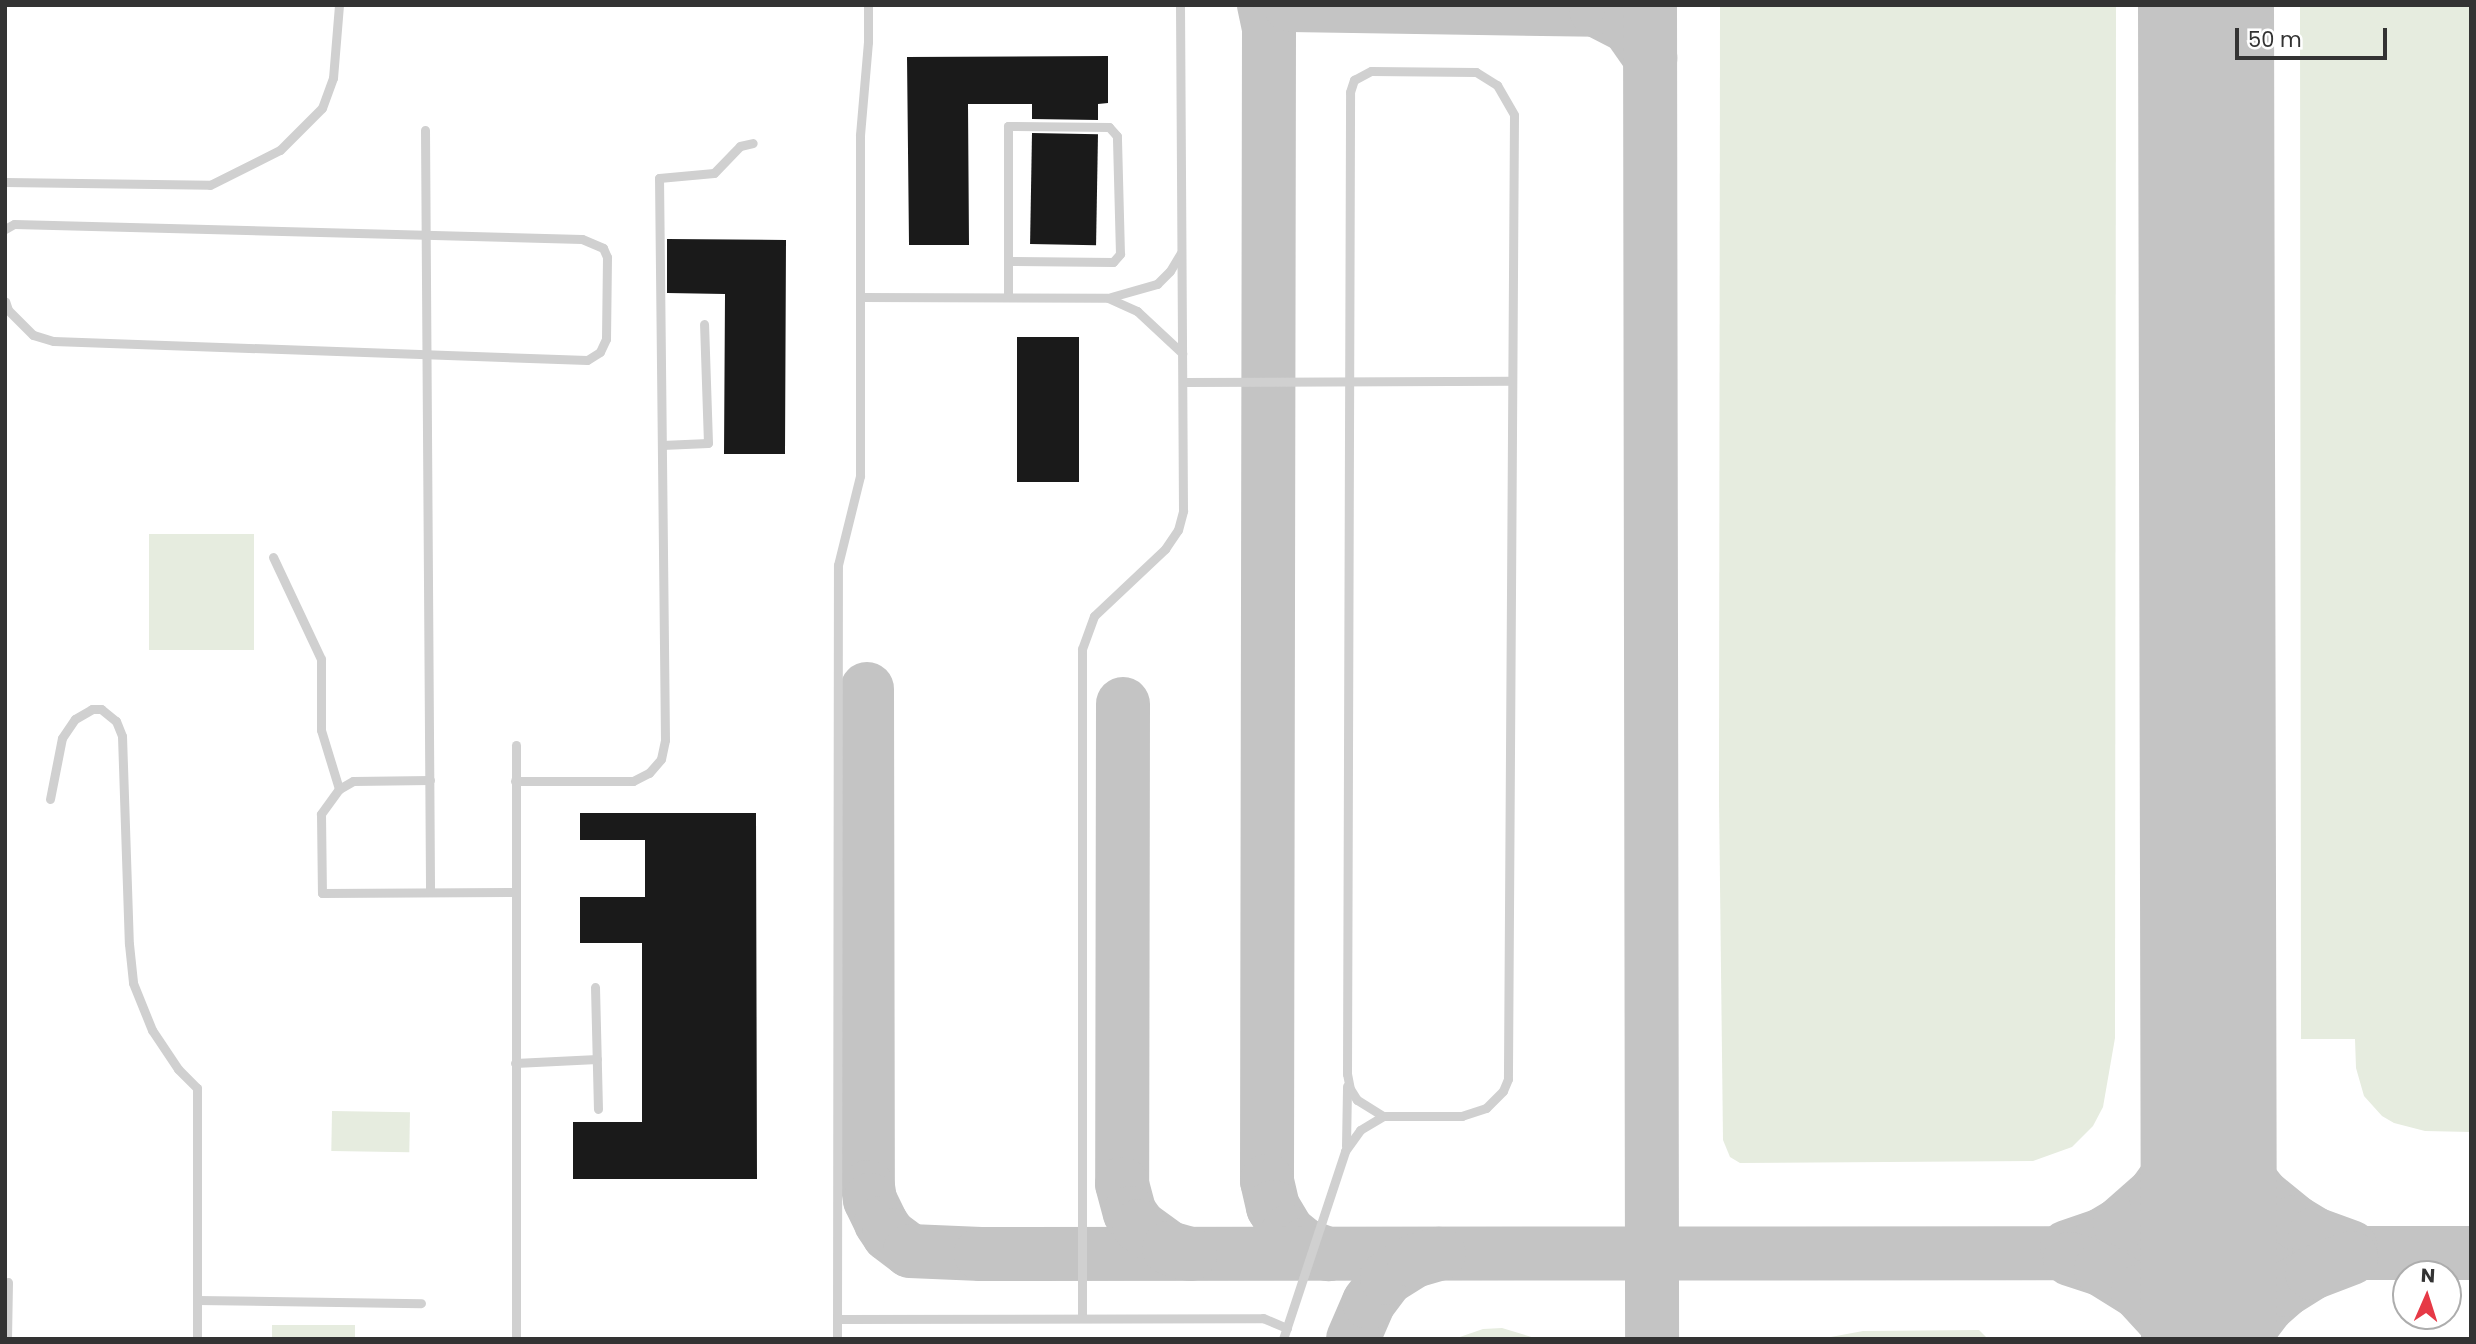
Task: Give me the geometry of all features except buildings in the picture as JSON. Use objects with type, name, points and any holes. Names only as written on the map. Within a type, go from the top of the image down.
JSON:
[{"type":"lane","points":[[5,182],[210,184],[280,150],[322,108],[333,78],[339,5]]},
{"type":"lane","points":[[837,1339],[838,565],[860,476],[860,135],[869,42],[868,5]]},
{"type":"lane","points":[[1082,1318],[1082,649],[1094,616],[1153,563],[1178,530],[1183,511],[1180,5]]},
{"type":"lane","points":[[1283,1339],[1345,1151],[1360,1129],[1383,1116],[1475,1113],[1496,1100],[1508,1079],[1514,115],[1511,105],[1497,85],[1476,72],[1371,71],[1354,80],[1350,92],[1345,1151]]},
{"type":"lane","points":[[1008,261],[1113,262],[1120,254],[1117,136],[1109,127],[1008,126],[1008,261],[1008,298]]},
{"type":"lane","points":[[425,130],[430,892]]},
{"type":"lane","points":[[515,781],[633,781],[649,773],[661,760],[665,740],[659,178],[714,173],[740,146],[753,143]]},
{"type":"lane","points":[[5,229],[15,224],[582,239],[603,248],[607,257],[606,339],[600,352],[587,360],[53,341],[33,335],[8,310],[5,301]]},
{"type":"lane","points":[[860,298],[1108,298],[1157,284],[1170,271],[1182,251]]},
{"type":"lane","points":[[1108,298],[1137,311],[1182,353]]},
{"type":"lane","points":[[662,444],[708,443],[704,324]]},
{"type":"lane","points":[[1182,383],[1512,380]]},
{"type":"lane","points":[[273,557],[321,659],[321,730],[339,789]]},
{"type":"lane","points":[[50,799],[62,738],[75,719],[92,709],[101,709],[116,721],[122,736],[129,944],[133,983],[152,1030],[177,1069],[197,1088],[197,1339]]},
{"type":"lane","points":[[516,746],[516,1339]]},
{"type":"lane","points":[[430,780],[353,781],[339,789],[321,814],[322,893],[514,892]]},
{"type":"lane","points":[[595,987],[598,1109]]},
{"type":"lane","points":[[514,1063],[597,1059]]},
{"type":"lane","points":[[1347,1074],[1350,1089],[1357,1100],[1383,1116]]},
{"type":"lane","points":[[7,1339],[8,1282]]},
{"type":"lane","points":[[197,1300],[421,1303]]},
{"type":"lane","points":[[836,1319],[1263,1318],[1287,1328]]},
{"type":"shaded area","points":[[1720,5],[2116,5],[2115,1038],[2103,1107],[2093,1126],[2072,1147],[2033,1161],[1740,1163],[1730,1157],[1723,1140],[1719,799]]},
{"type":"shaded area","points":[[2300,5],[2471,5],[2471,1132],[2425,1131],[2394,1123],[2382,1116],[2364,1096],[2356,1068],[2355,1039],[2301,1039]]},
{"type":"shaded area","points":[[149,534],[254,534],[254,650],[149,650]]},
{"type":"shaded area","points":[[332,1111],[410,1112],[409,1152],[331,1151]]},
{"type":"shaded area","points":[[272,1325],[355,1325],[355,1339],[272,1339]]},
{"type":"shaded area","points":[[1502,1328],[1538,1339],[1454,1339],[1483,1329]]},
{"type":"shaded area","points":[[1979,1330],[1988,1339],[1820,1339],[1863,1331]]},
{"type":"taxiway","points":[[1264,5],[1269,29],[1267,1181],[1273,1207],[1288,1232],[1304,1245],[1328,1254]]},
{"type":"taxiway","points":[[1290,5],[1596,10],[1628,26],[1650,58]]},
{"type":"taxiway","points":[[1650,5],[1652,1339]]},
{"type":"taxiway","points":[[867,689],[868,1187],[870,1200],[881,1223],[889,1235],[910,1251],[981,1254],[2471,1253]]},
{"type":"taxiway","points":[[1123,704],[1122,1184],[1130,1213],[1139,1226],[1169,1248],[1190,1254]]},
{"type":"taxiway","points":[[2208,1088],[2226,1144],[2236,1162],[2262,1195],[2295,1222],[2315,1234],[2351,1247]]},
{"type":"taxiway","points":[[2067,1247],[2102,1235],[2120,1224],[2155,1193],[2183,1154],[2202,1112],[2208,1088]]},
{"type":"taxiway","points":[[1353,1339],[1369,1302],[1387,1278],[1414,1261],[1439,1254]]},
{"type":"taxiway","points":[[2242,1339],[2268,1305],[2285,1290],[2312,1273],[2351,1258]]},
{"type":"taxiway","points":[[2070,1259],[2101,1269],[2138,1292],[2181,1339]]},
{"type":"runway","points":[[2206,5],[2209,1339]]}]
